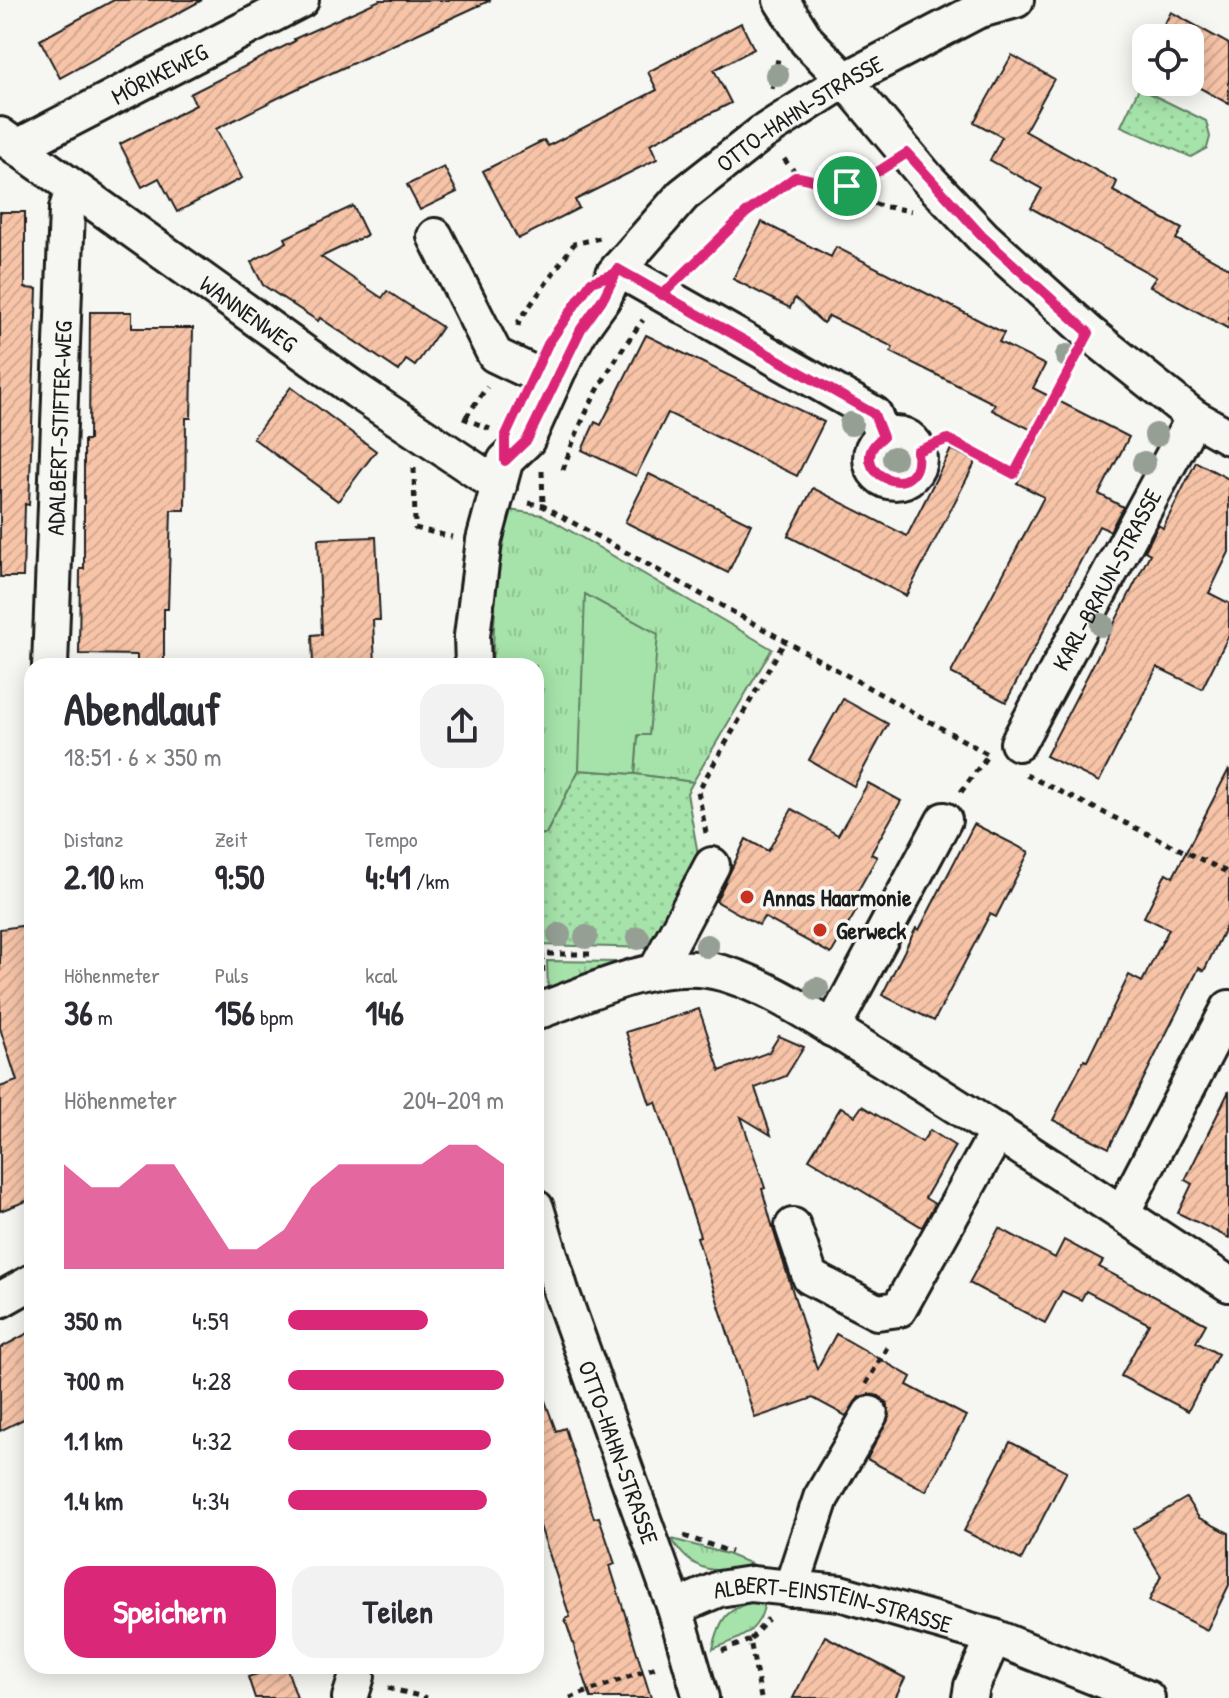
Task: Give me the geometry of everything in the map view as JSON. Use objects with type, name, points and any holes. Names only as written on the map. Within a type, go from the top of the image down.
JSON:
[{"type":"street","name":"MÖRIKEWEG","points":[[8,141],[301,0]]},
{"type":"street","points":[[781,0],[807,41],[983,237],[1089,333],[1194,417],[1229,437]]},
{"type":"street","name":"OTTO-HAHN-STRASSE","points":[[502,474],[527,440],[558,371],[616,272],[683,195],[762,133],[845,80],[977,11],[1016,0]]},
{"type":"street","name":"WANNENWEG","points":[[8,141],[357,391],[502,474]]},
{"type":"street","name":"ADALBERT-STIFTER-WEG","points":[[50,658],[67,209],[73,189]]},
{"type":"street","points":[[435,236],[495,355],[533,373]]},
{"type":"street","points":[[616,272],[874,414],[883,437],[893,434],[904,436],[917,451]]},
{"type":"street","name":"OTTO-HAHN-STRASSE","points":[[473,658],[472,636],[484,540],[502,474],[505,437],[548,344],[591,282],[616,272]]},
{"type":"street","name":"KARL-BRAUN-STRASSE","points":[[1005,757],[1194,417]]},
{"type":"street","points":[[832,1029],[944,820]]},
{"type":"street","points":[[657,969],[712,865]]},
{"type":"street","points":[[544,1009],[657,969],[701,969],[742,978],[998,1131],[1229,1284]]},
{"type":"street","points":[[1122,1213],[1229,1008]]},
{"type":"street","points":[[793,1226],[810,1277],[877,1312],[899,1309],[998,1131]]},
{"type":"street","name":"OTTO-HAHN-STRASSE","points":[[544,1235],[561,1291],[675,1608],[701,1698]]},
{"type":"street","points":[[0,1300],[24,1286]]},
{"type":"street","points":[[783,1588],[821,1498],[870,1414]]},
{"type":"street","name":"ALBERT-EINSTEIN-STRASSE","points":[[675,1608],[719,1589],[751,1584],[840,1593],[994,1637],[1147,1698]]},
{"type":"street","points":[[970,1698],[972,1686],[994,1637]]},
{"type":"path","points":[[833,189],[863,179],[907,153]]},
{"type":"path","points":[[563,470],[591,398],[662,295],[746,213],[795,177],[813,179],[881,206],[912,211],[955,207]]},
{"type":"path","points":[[917,451],[948,439],[1014,474],[1089,333]]},
{"type":"path","points":[[542,460],[543,506],[785,641],[1229,873]]},
{"type":"path","points":[[712,865],[698,791],[785,641]]},
{"type":"path","points":[[971,775],[1005,757]]},
{"type":"path","points":[[646,1530],[680,1535],[739,1555]]},
{"type":"path","points":[[761,1698],[750,1640],[770,1616],[783,1588]]},
{"type":"path","points":[[570,1698],[689,1655]]},
{"type":"green space","points":[[1135,96],[1155,96],[1206,121],[1210,137],[1207,148],[1191,157],[1121,126]]},
{"type":"green space","points":[[509,510],[543,515],[772,649],[693,782],[635,774],[638,735],[648,735],[582,731],[579,770],[544,834],[544,658],[492,658],[496,589]]},
{"type":"green space","points":[[585,594],[658,634],[649,735],[638,735],[635,774],[579,770]]},
{"type":"green space","points":[[579,770],[693,782],[687,793],[699,860],[654,948],[544,945],[546,834]]},
{"type":"green space","points":[[547,961],[619,962],[548,992]]},
{"type":"green space","points":[[672,1539],[754,1565],[751,1571],[726,1571],[696,1565]]},
{"type":"green space","points":[[765,1601],[759,1621],[753,1628],[713,1649],[718,1630],[726,1617],[737,1608]]},
{"type":"building","points":[[114,0],[202,0],[60,78],[40,40]]},
{"type":"building","points":[[380,0],[491,0],[216,129],[242,178],[177,212],[159,178],[142,187],[120,144],[196,105],[190,94],[294,39]]},
{"type":"building","points":[[1171,12],[1193,24],[1165,24]]},
{"type":"building","points":[[741,23],[754,49],[714,70],[731,103],[650,144],[657,159],[575,200],[579,208],[518,239],[483,171],[544,140],[548,146],[657,90],[648,72]]},
{"type":"building","points":[[1204,30],[1229,44],[1229,104],[1204,90]]},
{"type":"building","points":[[1012,55],[1054,79],[1025,131],[1117,182],[1113,191],[1182,229],[1176,239],[1229,268],[1229,329],[1150,286],[1156,277],[1031,208],[1042,189],[990,160],[1002,137],[974,122]]},
{"type":"building","points":[[444,167],[457,192],[420,210],[407,185]]},
{"type":"building","points":[[353,206],[367,235],[321,257],[382,298],[387,291],[442,327],[415,366],[406,360],[399,371],[320,318],[318,321],[263,285],[251,262],[287,242],[285,238]]},
{"type":"building","points":[[0,212],[25,212],[25,288],[37,289],[29,505],[25,504],[23,577],[0,577]]},
{"type":"building","points":[[762,222],[831,257],[836,247],[1004,333],[999,342],[1045,365],[1033,388],[1129,437],[1099,494],[1123,507],[1110,531],[1099,526],[1006,702],[951,673],[1044,497],[1017,483],[1042,435],[992,410],[995,404],[891,352],[893,347],[829,316],[823,323],[795,298],[790,308],[733,279]]},
{"type":"building","points":[[90,312],[132,312],[132,328],[193,328],[191,418],[186,418],[185,510],[171,510],[164,658],[79,654],[80,569],[84,569],[84,440],[89,440]]},
{"type":"building","points":[[646,335],[824,422],[797,476],[668,413],[636,476],[582,450],[595,422],[601,425]]},
{"type":"building","points":[[291,387],[376,451],[338,501],[253,438]]},
{"type":"building","points":[[951,449],[976,461],[906,596],[788,536],[813,488],[907,536]]},
{"type":"building","points":[[1196,462],[1229,479],[1229,552],[1209,593],[1229,603],[1229,635],[1202,689],[1157,667],[1099,782],[1046,756],[1150,554],[1145,551],[1158,525],[1163,528]]},
{"type":"building","points":[[649,474],[751,524],[728,573],[625,522]]},
{"type":"building","points":[[376,537],[380,620],[373,620],[375,658],[313,658],[312,635],[322,634],[318,539]]},
{"type":"building","points":[[843,699],[888,724],[854,786],[809,760]]},
{"type":"building","points":[[1229,769],[1229,920],[1204,971],[1199,968],[1109,1148],[1053,1120],[1084,1060],[1087,1061],[1129,975],[1142,982],[1169,929],[1144,917],[1166,873],[1173,877]]},
{"type":"building","points":[[868,783],[901,801],[871,854],[877,857],[855,896],[862,901],[831,954],[764,917],[759,925],[716,901],[746,839],[768,851],[792,809],[838,835]]},
{"type":"building","points":[[974,824],[1029,852],[996,917],[990,914],[934,1021],[882,995]]},
{"type":"building","points":[[24,926],[24,1202],[0,1211],[0,1087],[17,1081],[0,1028],[0,929]]},
{"type":"building","points":[[699,1009],[720,1071],[769,1052],[779,1036],[804,1047],[786,1076],[755,1088],[771,1135],[741,1117],[765,1188],[762,1189],[774,1232],[817,1369],[836,1334],[911,1377],[907,1385],[966,1416],[926,1491],[867,1459],[890,1415],[887,1403],[879,1396],[869,1394],[859,1397],[846,1416],[813,1398],[755,1418],[656,1102],[650,1104],[626,1032]]},
{"type":"building","points":[[1229,1091],[1229,1238],[1178,1213],[1192,1184],[1185,1180]]},
{"type":"building","points":[[862,1106],[922,1142],[930,1130],[955,1146],[925,1198],[935,1204],[922,1227],[809,1159],[841,1107],[855,1116]]},
{"type":"building","points":[[999,1228],[1055,1258],[1064,1240],[1103,1261],[1099,1267],[1206,1324],[1196,1342],[1218,1354],[1188,1411],[1121,1376],[1149,1324],[1086,1291],[1081,1300],[1062,1291],[1045,1323],[969,1283]]},
{"type":"building","points":[[24,1335],[24,1419],[0,1431],[0,1348]]},
{"type":"building","points":[[544,1398],[556,1431],[565,1428],[594,1518],[599,1517],[615,1564],[610,1566],[651,1698],[591,1698],[565,1619],[570,1617],[544,1538]]},
{"type":"building","points":[[1010,1442],[1067,1471],[1021,1560],[964,1531]]},
{"type":"building","points":[[1186,1498],[1199,1518],[1229,1533],[1229,1585],[1207,1630],[1149,1601],[1161,1576],[1133,1529]]},
{"type":"building","points":[[825,1636],[905,1678],[895,1698],[793,1698]]},
{"type":"building","points":[[289,1674],[297,1698],[255,1698],[248,1677]]},
{"type":"place","name":"Annas Haarmonie","points":[[747,897]]},
{"type":"place","name":"Gerweck","points":[[820,930]]},
{"type":"route","points":[[847,186],[833,189],[813,179],[795,177],[746,213],[662,295],[618,269],[614,274],[591,282],[548,344],[533,373],[505,437],[505,461],[527,440],[558,371],[618,269],[662,295],[874,414],[883,437],[872,449],[871,458],[877,474],[884,479],[902,481],[915,470],[917,451],[948,439],[1014,474],[1089,333],[983,237],[907,153],[847,186]]}]
